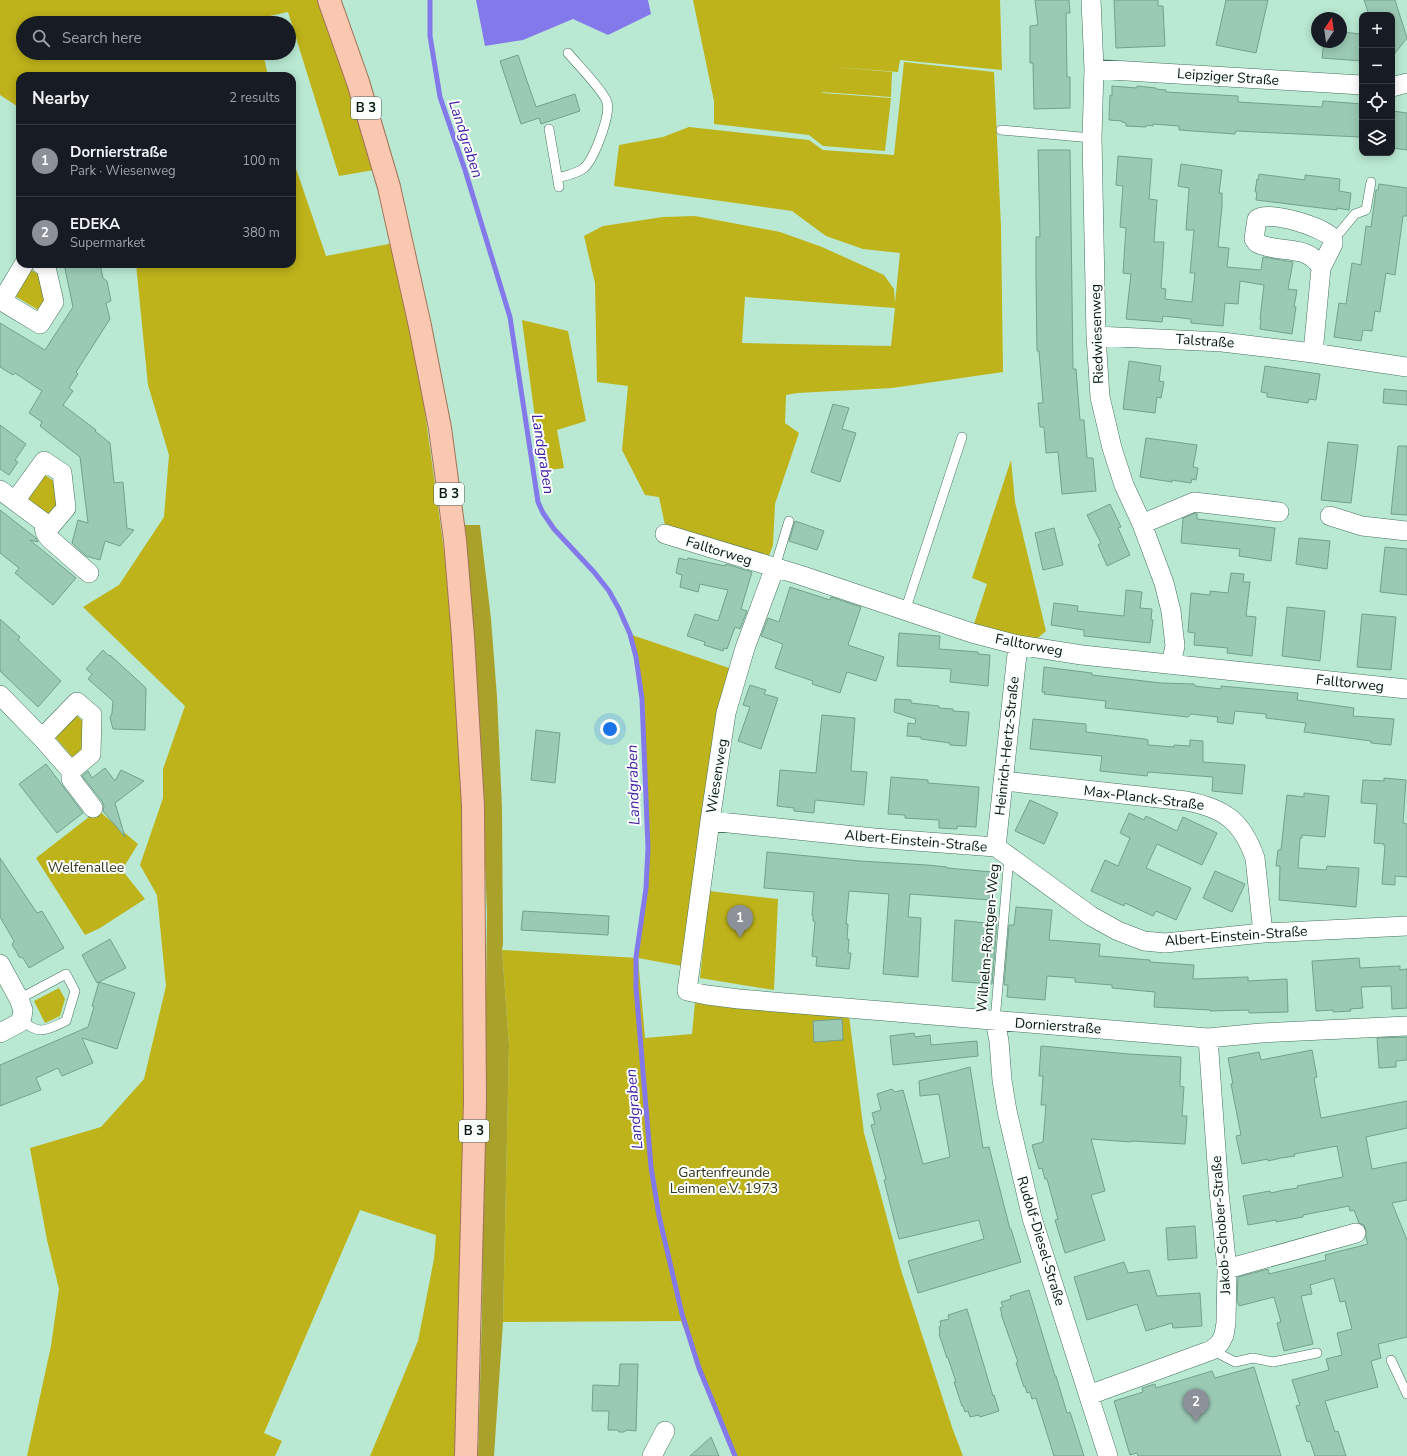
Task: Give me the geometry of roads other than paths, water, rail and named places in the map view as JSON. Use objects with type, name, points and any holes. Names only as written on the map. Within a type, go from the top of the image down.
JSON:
[{"type":"main road","name":"B 3","points":[[329,0],[358,82],[391,195],[420,326],[440,428],[455,540],[463,637],[473,806],[475,1101],[466,1456]]},
{"type":"street","name":"Riedwiesenweg","points":[[1090,0],[1094,68],[1092,138],[1096,336],[1100,397],[1112,448],[1124,485],[1142,524],[1160,571],[1171,611],[1174,646],[1172,664]]},
{"type":"street","name":"Leipziger Straße","points":[[1094,68],[1359,85]]},
{"type":"street","points":[[1395,86],[1407,83]]},
{"type":"street","points":[[1313,353],[1321,268],[1333,244],[1333,238],[1326,232],[1300,221],[1266,216],[1257,219],[1254,235],[1255,242],[1263,245],[1301,252],[1313,258],[1321,268]]},
{"type":"street","points":[[21,268],[1,300],[40,324],[54,302],[46,268]]},
{"type":"street","name":"Talstraße","points":[[1096,336],[1222,342],[1313,353],[1407,367]]},
{"type":"street","points":[[44,461],[62,473],[66,508],[50,527],[7,495],[44,461]]},
{"type":"street","points":[[1142,524],[1194,502],[1279,512]]},
{"type":"street","points":[[1330,516],[1362,526],[1407,531]]},
{"type":"street","points":[[44,523],[44,529],[50,539],[89,573]]},
{"type":"street","name":"Falltorweg","points":[[664,534],[775,567],[972,633],[1018,645],[1082,655],[1407,689]]},
{"type":"street","name":"Wiesenweg","points":[[687,991],[726,713],[745,648],[775,567]]},
{"type":"street","name":"Heinrich-Hertz-Straße","points":[[1003,852],[1004,781],[1018,645]]},
{"type":"street","points":[[0,696],[42,738],[71,771],[71,779],[93,808]]},
{"type":"street","points":[[42,738],[77,702],[92,715],[91,754],[71,771]]},
{"type":"street","name":"Max-Planck-Straße","points":[[1004,781],[1186,801],[1212,807],[1223,813],[1233,820],[1244,833],[1251,847],[1255,864],[1262,933]]},
{"type":"street","name":"Albert-Einstein-Straße","points":[[710,822],[1003,852],[1090,916],[1118,931],[1144,941],[1165,943],[1262,933],[1407,926]]},
{"type":"street","points":[[0,964],[19,999],[23,1010],[21,1020],[16,1026],[0,1033]]},
{"type":"street","name":"Dornierstraße","points":[[687,991],[726,997],[1208,1038],[1261,1033],[1407,1026]]},
{"type":"street","name":"Rudolf-Diesel-Straße","points":[[995,1021],[1000,1041],[1002,1080],[1007,1111],[1032,1218],[1108,1456]]},
{"type":"street","name":"Jakob-Schober-Straße","points":[[1208,1038],[1219,1192],[1227,1269],[1226,1323],[1224,1335],[1220,1343],[1212,1350]]},
{"type":"street","points":[[1227,1269],[1356,1233]]},
{"type":"street","points":[[1089,1395],[1212,1350]]},
{"type":"street","points":[[652,1456],[665,1430]]},
{"type":"lane","points":[[549,129],[559,182],[582,170],[590,161],[608,111],[607,102],[602,94],[568,53]]},
{"type":"lane","points":[[1001,130],[1092,138]]},
{"type":"lane","points":[[1333,238],[1355,214],[1366,210],[1371,182]]},
{"type":"lane","points":[[905,611],[962,436]]},
{"type":"lane","points":[[775,567],[789,521]]},
{"type":"lane","name":"Wilhelm-Röntgen-Weg","points":[[995,1021],[1003,852]]},
{"type":"lane","points":[[19,999],[66,974],[75,991],[66,1021],[45,1031],[30,1027],[21,1020]]},
{"type":"lane","points":[[1212,1350],[1235,1362],[1253,1358],[1273,1362],[1316,1353]]},
{"type":"lane","points":[[1391,1360],[1407,1394]]},
{"type":"waterway","name":"Landgraben","points":[[430,0],[430,36],[440,97],[465,170],[510,317],[538,502],[543,513],[554,529],[594,572],[609,591],[630,634],[636,657],[642,699],[648,848],[646,888],[636,957],[636,988],[651,1167],[659,1216],[682,1314],[699,1368],[735,1456]]},
{"type":"place","name":"Dornierstraße","points":[[740,938]]},
{"type":"place","name":"EDEKA","points":[[1196,1422]]},
{"type":"park label","name":"Welfenallee","points":[[86,867]]},
{"type":"park label","name":"Gartenfreunde Leimen e.V. 1973","points":[[724,1180]]}]
